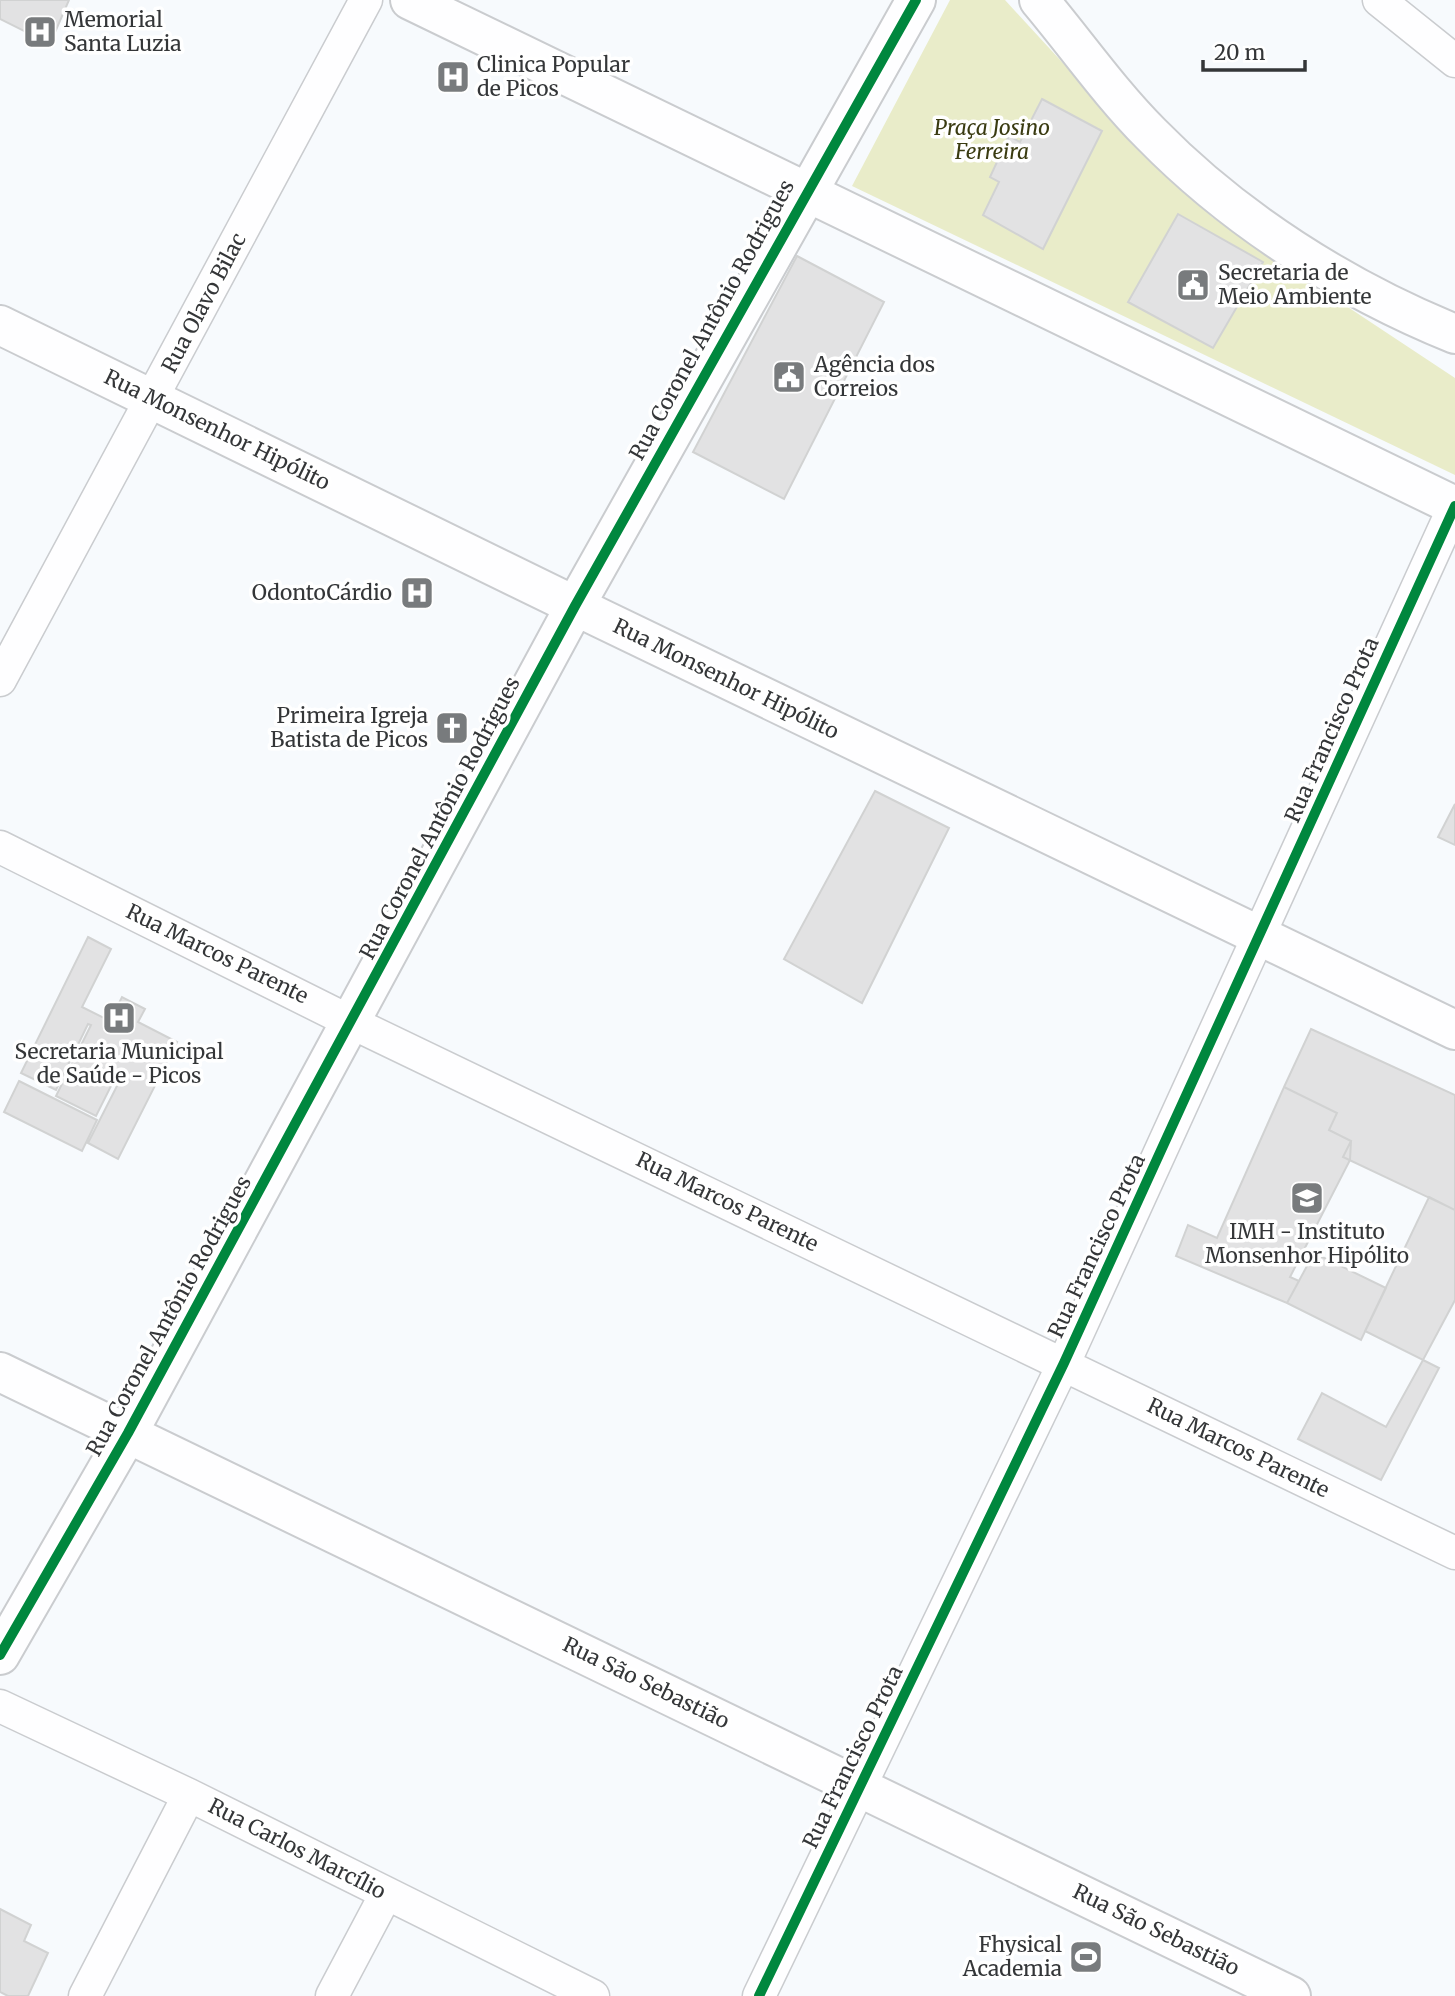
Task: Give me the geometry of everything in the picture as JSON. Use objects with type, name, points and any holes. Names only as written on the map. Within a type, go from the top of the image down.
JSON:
[{"type":"street","name":"Rua Olavo Bilac","points":[[0,680],[366,0]]},
{"type":"street","points":[[411,0],[1455,505]]},
{"type":"street","name":"Rua Coronel Antônio Rodrigues","points":[[0,1655],[128,1433],[575,606],[916,0]]},
{"type":"street","points":[[1039,0],[1150,133],[1202,182],[1326,269],[1387,303],[1455,334]]},
{"type":"street","points":[[1379,0],[1455,61]]},
{"type":"street","name":"Rua Monsenhor Hipólito","points":[[0,325],[575,606],[1455,1030]]},
{"type":"street","name":"Rua Francisco Prota","points":[[759,1996],[1064,1363],[1455,505]]},
{"type":"street","name":"Rua Marcos Parente","points":[[0,847],[353,1021],[1455,1553]]},
{"type":"street","name":"Rua São Sebastião","points":[[0,1372],[1291,1996]]},
{"type":"street","name":"Rua Carlos Marcílio","points":[[0,1706],[189,1795],[593,1996]]},
{"type":"street","points":[[85,1996],[189,1795]]},
{"type":"street","points":[[332,1996],[386,1894]]},
{"type":"green space","name":"Praça Josino Ferreira","points":[[950,0],[1005,0],[1153,161],[1212,217],[1455,378],[1455,475],[852,186]]},
{"type":"building","name":"Memorial Santa Luzia","points":[[0,0],[69,0],[50,44],[0,19]]},
{"type":"building","points":[[1042,99],[1102,131],[1043,249],[983,215],[999,182],[990,177],[1009,136],[1020,142]]},
{"type":"building","points":[[1178,214],[1263,262],[1213,348],[1128,302]]},
{"type":"building","name":"Agência dos Correios","points":[[797,256],[884,302],[784,499],[693,452]]},
{"type":"building","points":[[875,791],[949,828],[862,1003],[784,959]]},
{"type":"building","points":[[1455,804],[1455,845],[1438,837]]},
{"type":"building","points":[[88,937],[111,949],[82,1007],[110,1021],[122,997],[145,1009],[138,1022],[177,1042],[118,1159],[88,1143],[119,1082],[114,1080],[96,1116],[56,1096],[91,1025],[88,1024],[56,1090],[21,1073]]},
{"type":"building","points":[[1311,1029],[1455,1095],[1455,1210],[1343,1157],[1351,1141],[1329,1130],[1337,1113],[1284,1087]]},
{"type":"building","points":[[19,1081],[97,1120],[82,1151],[4,1112]]},
{"type":"building","points":[[1284,1087],[1337,1113],[1329,1130],[1351,1141],[1350,1160],[1290,1277],[1299,1281],[1287,1303],[1176,1256],[1188,1225],[1217,1238]]},
{"type":"building","points":[[1429,1197],[1455,1210],[1455,1300],[1423,1360],[1365,1331]]},
{"type":"building","points":[[1314,1253],[1386,1288],[1361,1340],[1287,1303]]},
{"type":"building","points":[[1423,1360],[1439,1368],[1381,1480],[1298,1439],[1322,1393],[1386,1427]]},
{"type":"building","points":[[0,1909],[31,1925],[24,1941],[48,1953],[28,1996],[8,1996],[0,1992]]},
{"type":"cycle path","points":[[0,1655],[128,1433],[575,606],[916,0]]},
{"type":"cycle path","points":[[759,1996],[1064,1363],[1455,506]]},
{"type":"place","name":"Memorial Santa Luzia","points":[[40,32]]},
{"type":"place","name":"Clinica Popular de Picos","points":[[453,77]]},
{"type":"place","name":"Secretaria de Meio Ambiente","points":[[1193,285]]},
{"type":"place","name":"Agência dos Correios","points":[[789,377]]},
{"type":"place","name":"OdontoCárdio","points":[[417,593]]},
{"type":"place","name":"Primeira Igreja Batista de Picos","points":[[452,728]]},
{"type":"place","name":"Secretaria Municipal de Saúde - Picos","points":[[119,1018]]},
{"type":"place","name":"IMH - Instituto Monsenhor Hipólito","points":[[1307,1198]]},
{"type":"place","name":"Fhysical Academia","points":[[1086,1957]]}]
